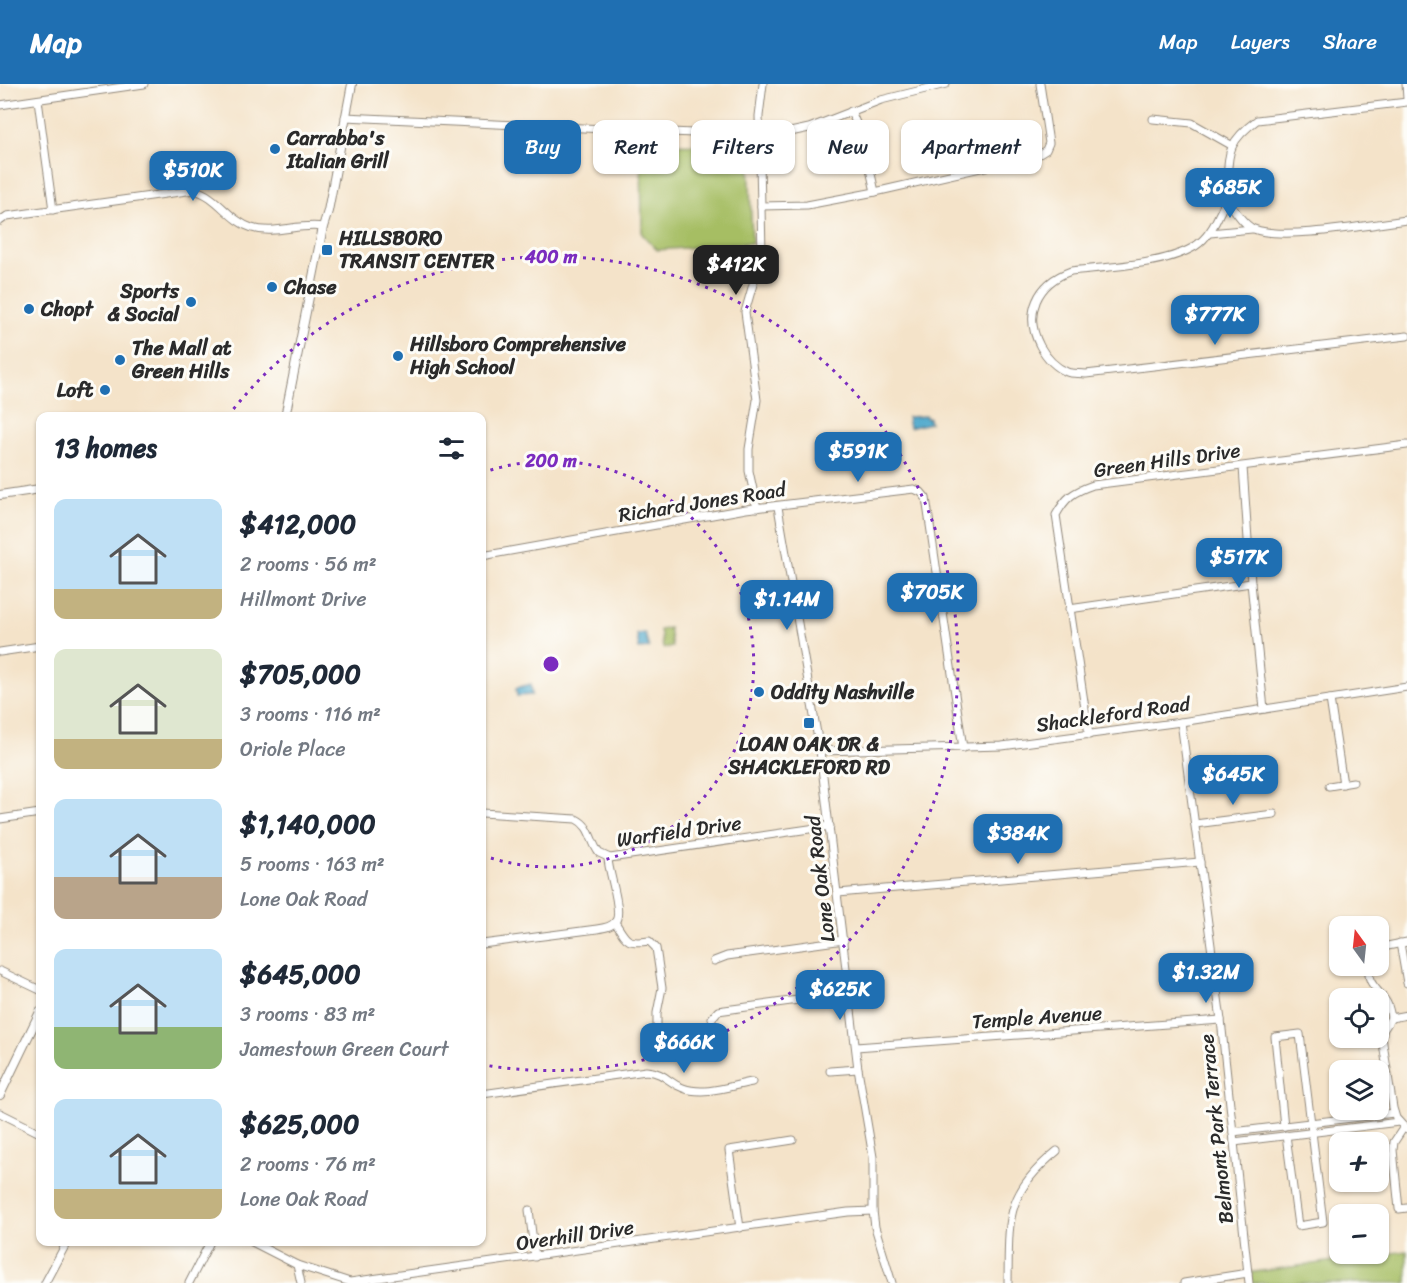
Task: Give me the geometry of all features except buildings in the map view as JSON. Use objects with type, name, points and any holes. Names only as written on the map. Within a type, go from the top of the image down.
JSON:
[{"type":"main road","points":[[286,412],[352,84]]},
{"type":"main road","points":[[0,495],[36,490]]},
{"type":"main road","points":[[0,1095],[36,1020]]},
{"type":"street","points":[[0,105],[144,84]]},
{"type":"street","points":[[759,120],[763,84]]},
{"type":"street","points":[[795,131],[881,100],[945,84]]},
{"type":"street","points":[[761,206],[807,205],[1038,155],[1046,150],[1048,143],[1041,84]]},
{"type":"street","points":[[1406,84],[1407,101],[1255,122],[1232,144],[1226,171],[1226,199],[1210,233],[1193,248],[1166,258],[1071,271],[1056,276],[1035,302],[1031,317],[1035,337],[1047,358],[1067,372],[1086,374],[1407,336]]},
{"type":"street","points":[[38,100],[53,210]]},
{"type":"street","points":[[850,111],[864,142],[875,192]]},
{"type":"street","points":[[345,117],[691,133]]},
{"type":"street","points":[[1153,119],[1192,123],[1232,144]]},
{"type":"street","points":[[757,508],[749,471],[748,448],[757,400],[745,312],[762,253],[760,174]]},
{"type":"street","points":[[0,221],[7,216],[194,190],[206,195],[238,222],[252,228],[265,231],[307,225],[323,227]]},
{"type":"street","points":[[1226,199],[1252,229]]},
{"type":"street","points":[[1210,233],[1252,229],[1271,234],[1297,233],[1407,220]]},
{"type":"street","name":"Green Hills Drive","points":[[1089,735],[1056,515],[1064,500],[1093,485],[1407,445]]},
{"type":"street","points":[[1243,467],[1251,583],[1264,709]]},
{"type":"street","name":"Richard Jones Road","points":[[486,555],[757,508],[914,489],[926,498],[963,748]]},
{"type":"street","name":"Lone Oak Road","points":[[778,507],[820,751],[858,1069],[873,1157],[873,1211],[878,1241],[892,1283]]},
{"type":"street","points":[[1069,609],[1251,583]]},
{"type":"street","points":[[0,652],[36,647]]},
{"type":"street","name":"Shackleford Road","points":[[820,751],[1002,746],[1181,722],[1407,687]]},
{"type":"street","points":[[1330,699],[1343,784]]},
{"type":"street","name":"Belmont Park Terrace","points":[[1181,722],[1221,1020],[1249,1283]]},
{"type":"street","points":[[1329,786],[1353,782]]},
{"type":"street","name":"Warfield Drive","points":[[486,813],[576,819],[587,828],[597,851],[608,858],[830,826]]},
{"type":"street","points":[[0,819],[36,814]]},
{"type":"street","points":[[1195,824],[1274,814]]},
{"type":"street","points":[[486,943],[608,927],[618,918],[618,908],[608,858]]},
{"type":"street","points":[[838,892],[1200,862]]},
{"type":"street","points":[[615,922],[627,941],[633,943],[649,941],[656,948],[662,988],[657,1013],[657,1032]]},
{"type":"street","points":[[714,961],[727,956],[844,940]]},
{"type":"street","points":[[1389,945],[1404,942],[1407,983]]},
{"type":"street","points":[[0,971],[36,988]]},
{"type":"street","points":[[1368,976],[1387,1004],[1391,1018],[1382,1037],[1394,1113],[1403,1126]]},
{"type":"street","points":[[712,1018],[718,1011],[849,993]]},
{"type":"street","points":[[1391,1018],[1407,1016]]},
{"type":"street","name":"Temple Avenue","points":[[856,1047],[1221,1020]]},
{"type":"street","points":[[1284,1126],[1275,1037],[1300,1034],[1323,1222],[1298,1226],[1286,1136]]},
{"type":"street","points":[[830,1071],[858,1069]]},
{"type":"street","points":[[486,1093],[646,1071],[658,1072],[680,1087],[692,1091],[705,1091],[752,1082]]},
{"type":"street","points":[[0,1113],[36,1131]]},
{"type":"street","points":[[1233,1132],[1394,1113]]},
{"type":"street","points":[[1234,1142],[1312,1132],[1403,1126]]},
{"type":"street","points":[[1403,1126],[1394,1142],[1393,1150],[1399,1209],[1407,1208]]},
{"type":"street","points":[[740,1228],[729,1150],[793,1140]]},
{"type":"street","points":[[1008,1283],[1013,1206],[1030,1175],[1057,1151]]},
{"type":"street","points":[[529,1210],[534,1257]]},
{"type":"street","name":"Overhill Drive","points":[[260,1246],[297,1265],[350,1282],[848,1212],[873,1211]]},
{"type":"street","points":[[45,1283],[65,1246]]},
{"type":"street","points":[[189,1283],[208,1246]]},
{"type":"street","points":[[297,1265],[301,1283]]},
{"type":"street","points":[[1184,1283],[1248,1273]]},
{"type":"green space","points":[[679,144],[691,144],[691,174],[750,174],[752,243],[657,250],[642,234],[641,174],[679,174]]},
{"type":"green space","points":[[669,628],[672,647],[663,648],[660,630]]},
{"type":"green space","points":[[1407,1251],[1407,1283],[1249,1283],[1248,1273],[1329,1262],[1329,1264],[1389,1264],[1389,1253]]},
{"type":"water","points":[[926,416],[930,423],[909,428],[907,417]]},
{"type":"water","points":[[645,633],[649,648],[639,649],[637,634]]},
{"type":"water","points":[[531,684],[532,695],[517,696],[516,688]]},
{"type":"place","name":"Carrabba's Italian Grill","points":[[275,149]]},
{"type":"place","name":"HILLSBORO TRANSIT CENTER","points":[[327,250]]},
{"type":"place","name":"Chase","points":[[272,287]]},
{"type":"place","name":"Sports & Social","points":[[191,302]]},
{"type":"place","name":"Chopt","points":[[29,309]]},
{"type":"place","name":"Hillsboro Comprehensive High School","points":[[398,356]]},
{"type":"place","name":"The Mall at Green Hills","points":[[120,360]]},
{"type":"place","name":"Loft","points":[[105,390]]},
{"type":"place","name":"Oddity Nashville","points":[[759,692]]},
{"type":"place","name":"LOAN OAK DR & SHACKLEFORD RD","points":[[809,723]]}]
